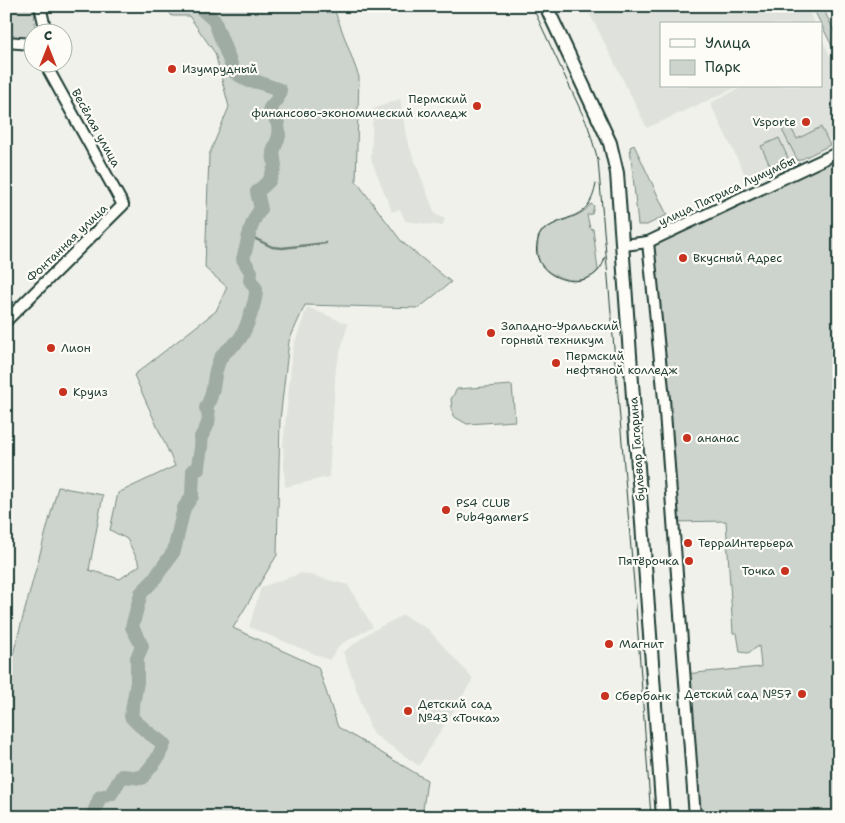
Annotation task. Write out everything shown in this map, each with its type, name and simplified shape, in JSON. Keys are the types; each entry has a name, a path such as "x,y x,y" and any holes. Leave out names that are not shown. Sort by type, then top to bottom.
{"main road":[{"name":"бульвар Гагарина","path":"546,6 610,143 617,173 624,245 663,817"}],"street":[{"path":"40,6 44,22"},
{"path":"6,42 22,43"},
{"name":"Весёлая улица","path":"50,72 67,100 123,205"},
{"name":"улица Патриса Лумумбы","path":"624,245 648,242 839,152"},
{"name":"Фонтанная улица","path":"6,321 123,205"},
{"path":"648,242 664,399 695,817"}],"shaded area":[{"path":"586,6 806,6 814,22 660,22 660,88 736,88 647,128"},
{"path":"822,39 839,74 839,134 748,181 710,103 740,88 822,88"},
{"path":"400,99 407,140 435,214 445,219 442,226 405,221 400,209 392,212 371,159 373,109"},
{"path":"307,307 348,324 336,367 329,477 285,487 283,445 293,348"},
{"path":"302,573 348,585 373,627 341,644 329,660 249,627 261,587"},
{"name":"Детский сад №43 «Точка»","path":"403,615 428,629 473,679 419,766 372,733 343,652 370,632"}],"green space":[{"path":"6,6 34,6 35,22 22,22 22,38 6,37"},
{"path":"164,6 333,6 359,77 356,181 402,242 451,282 419,308 305,305 289,341 280,420 277,555 233,628 318,667 338,727 427,780 422,817 6,817 6,680 58,487 103,495 89,570 120,579 140,565 127,539 110,530 118,493 175,466 134,375 216,311 227,287 205,268 209,155 229,107 215,53 189,16 172,16"},
{"path":"812,6 822,6 839,41 839,60 822,26 822,22 820,22"},
{"path":"790,126 797,139 821,127 830,145 798,161 782,130"},
{"path":"779,138 788,158 770,166 761,146"},
{"path":"634,145 667,215 647,225 638,225 630,147"},
{"path":"839,152 839,817 695,817 684,674 761,667 759,646 748,653 740,652 737,633 733,633 726,521 673,522 648,242"},
{"path":"591,204 594,206 592,214 587,215 590,228 593,229 598,270 593,276 586,279 569,280 546,270 538,258 538,237 550,226 579,214"},
{"path":"512,385 515,421 467,424 453,416 451,399 457,389"}],"waterway":[{"path":"92,817 100,797 111,794 122,776 142,778 157,759 164,744 131,716 137,682 137,658 142,646 132,627 141,593 153,581 174,551 184,508 192,496 193,470 198,469 201,437 209,419 206,408 211,396 219,360 241,337 253,308 256,289 250,280 251,272 243,259 252,226 261,209 257,192 269,181 275,166 273,152 279,136 278,124 270,108 277,100 280,90 258,82 249,81 234,72 214,20 198,6"},
{"path":"250,236 272,247 282,248 326,243"}],"tram line":[{"path":"532,6 588,126 598,160 636,607 651,817"},
{"path":"596,184 588,205 582,211 541,232 536,248 540,262 548,272 561,279 574,281 588,278 599,270 605,257"}],"place":[{"name":"Изумрудный","path":"172,69"},
{"name":"Пермский финансово-экономический колледж","path":"477,106"},
{"name":"Vsporte","path":"806,122"},
{"name":"Вкусный Адрес","path":"683,258"},
{"name":"Западно-Уральский горный техникум","path":"491,333"},
{"name":"Лион","path":"51,348"},
{"name":"Пермский нефтяной колледж","path":"556,363"},
{"name":"Круиз","path":"63,392"},
{"name":"ананас","path":"687,438"},
{"name":"PS4 CLUB Pub4gamerS","path":"446,510"},
{"name":"ТерраИнтерьера","path":"688,543"},
{"name":"Пятёрочка","path":"689,561"},
{"name":"Точка","path":"785,571"},
{"name":"Магнит","path":"609,644"},
{"name":"Детский сад №57","path":"802,694"},
{"name":"Сбербанк","path":"605,696"},
{"name":"Детский сад №43 «Точка»","path":"408,711"}]}
